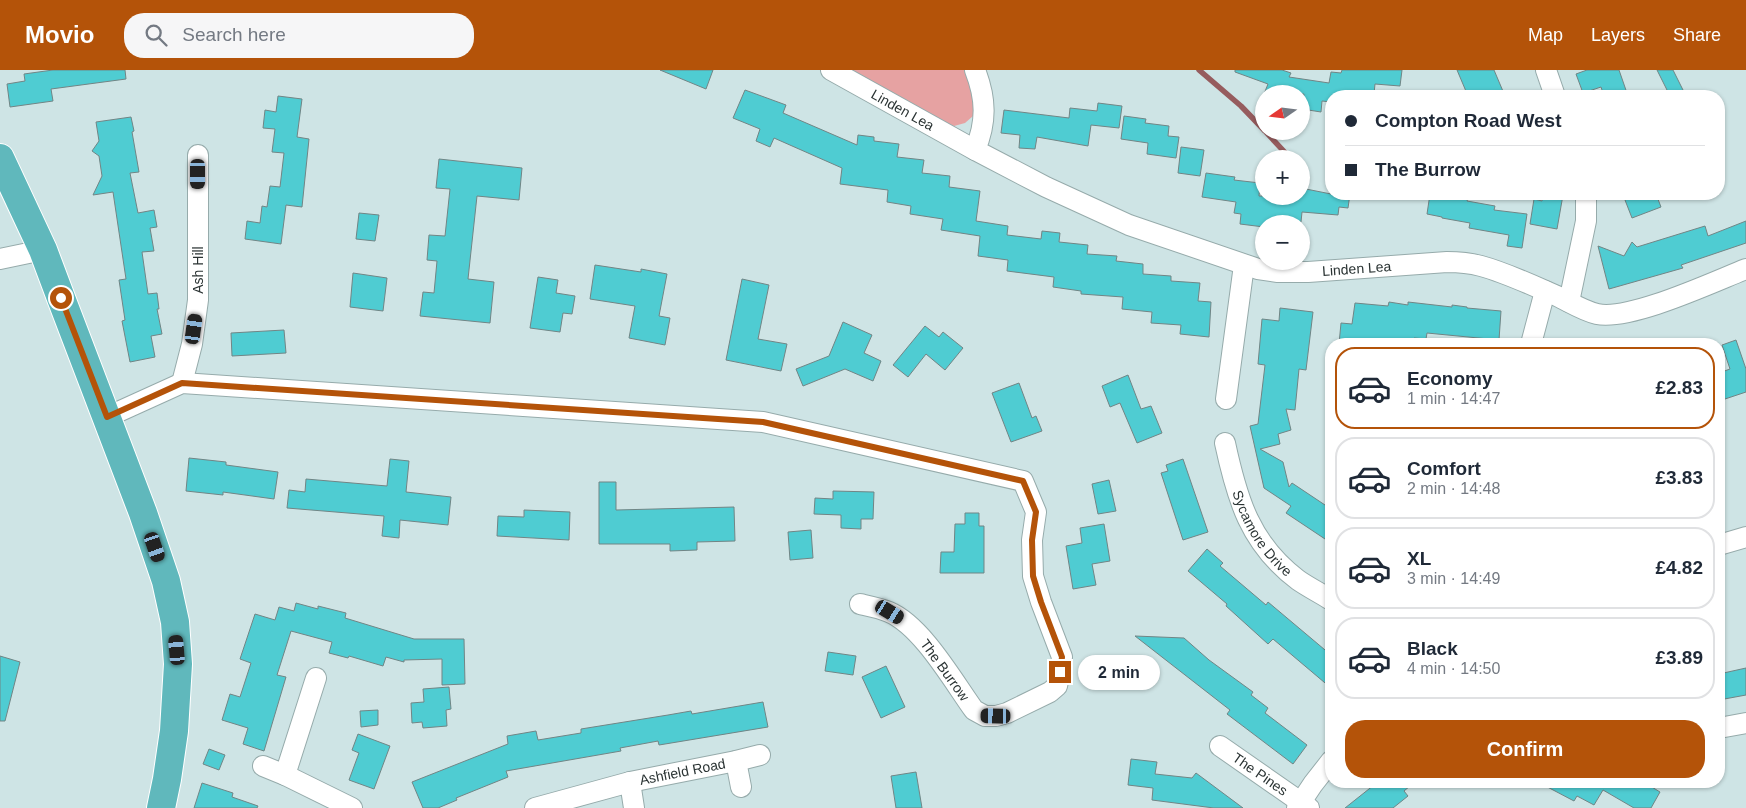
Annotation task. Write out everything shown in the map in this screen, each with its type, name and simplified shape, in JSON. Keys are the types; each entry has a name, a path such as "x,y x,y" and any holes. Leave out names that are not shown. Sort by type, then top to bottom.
{"highway":[{"path":"0,158 43,250 143,513 166,581 175,622 178,664 174,731 161,808"}],"street":[{"name":"Linden Lea","path":"831,70 1046,187 1129,225 1244,265 1278,272 1308,272 1446,262 1480,265 1598,314 1622,313 1641,309 1746,269"},
{"path":"975,70 982,87 985,106 984,124 975,150"},
{"path":"1546,70 1553,90"},
{"name":"Ash Hill","path":"182,383 192,344 198,300 198,155"},
{"path":"1569,302 1586,221 1586,200"},
{"path":"0,259 43,250"},
{"path":"1226,399 1244,265"},
{"path":"1533,338 1545,291"},
{"path":"107,417 182,383"},
{"name":"The Burrow","path":"182,383 763,422 1023,481 1036,512 1032,540 1033,576 1062,657 1057,686 1050,692 1007,713 996,716 979,714 974,710 921,636 906,622 890,612 860,604"},
{"name":"Sycamore Drive","path":"1224,443 1240,502 1249,523 1261,542 1299,580 1325,596"},
{"path":"1725,543 1746,536"},
{"path":"284,775 316,678"},
{"path":"1725,727 1746,723"},
{"name":"The Pines","path":"1220,745 1302,806"},
{"name":"Ashfield Road","path":"535,808 630,782 760,755"},
{"name":"Ashfield Road","path":"736,761 742,787"},
{"path":"262,766 352,808"},
{"path":"1302,806 1325,770"},
{"name":"Ashfield Road","path":"630,782 634,808"}],"shaded area":[{"path":"849,70 964,70 972,92 973,116 965,123 954,126 908,107"}],"building":[{"path":"53,70 125,70 126,79 51,89 53,101 10,107 7,84 25,81 24,74"},
{"path":"660,70 713,70 706,89"},
{"path":"1235,70 1282,70 1291,73 1289,77 1329,83 1331,72 1341,73 1342,70 1402,70 1400,86 1375,84 1374,90 1325,90 1325,101 1322,101 1321,112 1310,110 1310,85 1268,84 1235,72"},
{"path":"1457,70 1494,70 1502,90 1465,90"},
{"path":"1587,70 1619,70 1626,90 1602,90 1601,87 1592,90 1582,90 1576,74"},
{"path":"1657,70 1673,70 1683,90 1667,90"},
{"path":"745,90 786,105 783,113 857,145 858,135 874,137 874,141 899,144 897,157 924,160 922,173 950,176 949,187 980,191 976,221 1008,226 1007,235 1041,239 1042,231 1060,233 1059,242 1088,245 1087,254 1117,256 1116,261 1143,264 1143,274 1171,276 1171,281 1200,283 1198,301 1211,302 1209,337 1180,334 1181,325 1151,323 1152,312 1122,309 1123,297 1081,294 1081,291 1053,287 1054,277 1007,271 1008,260 978,256 980,236 941,230 943,219 910,214 911,206 887,202 888,190 840,184 842,168 774,138 770,147 756,141 760,129 733,118"},
{"path":"278,96 302,99 297,137 309,139 302,207 286,205 281,244 245,239 247,221 260,223 262,206 267,207 270,186 280,187 284,153 272,152 275,129 263,128 265,110 276,112"},
{"path":"1098,103 1122,106 1119,128 1091,125 1088,146 1037,137 1035,149 1019,148 1020,135 1001,133 1004,110 1069,118 1070,108 1097,111"},
{"path":"1124,116 1146,119 1145,123 1169,126 1168,136 1179,137 1176,158 1147,154 1148,143 1121,139"},
{"path":"131,117 139,172 130,173 138,213 154,210 157,227 150,228 154,251 142,252 148,294 157,293 159,309 157,309 162,334 151,336 155,357 130,362 122,321 125,320 119,280 126,279 113,192 93,195 102,176 99,156 92,151 99,141 96,122"},
{"path":"1181,147 1204,150 1200,176 1178,173"},
{"path":"439,159 522,168 519,200 477,196 468,279 494,282 490,323 420,316 423,292 434,293 437,261 427,260 429,235 445,236 450,189 436,188"},
{"path":"1206,173 1235,177 1234,180 1255,182 1255,205 1310,205 1310,190 1325,193 1325,200 1349,200 1348,208 1339,207 1338,215 1302,212 1302,215 1255,215 1255,226 1240,224 1241,214 1234,213 1236,202 1202,197"},
{"path":"1429,200 1467,200 1495,206 1494,210 1527,214 1522,248 1507,246 1509,235 1469,228 1470,223 1427,214"},
{"path":"1534,200 1562,200 1557,229 1530,224"},
{"path":"1625,200 1658,200 1661,207 1632,218"},
{"path":"359,213 379,215 375,241 356,239"},
{"path":"1746,221 1746,243 1681,265 1683,268 1609,289 1598,246 1624,256 1632,242 1637,247 1705,226 1708,236"},
{"path":"595,265 641,272 641,269 667,274 659,316 670,318 665,345 629,338 635,306 590,299"},
{"path":"353,273 387,278 383,311 350,307"},
{"path":"538,277 558,280 556,293 575,296 572,314 563,313 560,332 530,328"},
{"path":"742,279 769,285 758,339 787,344 781,371 726,360"},
{"path":"1389,302 1408,305 1408,302 1501,311 1499,338 1427,333 1426,338 1340,338 1341,323 1352,324 1355,303 1388,306"},
{"path":"1280,308 1313,312 1306,370 1299,369 1295,410 1286,409 1291,430 1278,434 1280,444 1260,449 1283,462 1289,487 1292,483 1325,505 1325,539 1286,513 1291,506 1264,488 1250,426 1258,424 1265,365 1258,364 1262,319 1279,321"},
{"path":"843,322 872,335 864,353 881,361 873,381 845,369 803,386 796,369 829,356"},
{"path":"925,326 939,337 943,332 963,348 945,370 926,354 908,377 893,365"},
{"path":"284,330 286,353 232,356 231,333"},
{"path":"1736,340 1746,369 1746,392 1725,399 1725,371 1730,369 1725,354 1725,344"},
{"path":"1128,375 1141,409 1151,406 1162,433 1137,443 1120,403 1110,407 1102,386"},
{"path":"1019,383 1032,418 1036,416 1042,431 1011,442 992,393"},
{"path":"189,458 226,462 226,465 278,472 274,499 223,492 223,495 186,491"},
{"path":"390,459 409,461 406,492 451,497 448,525 400,520 399,538 382,536 384,516 287,508 289,490 305,492 306,479 387,486"},
{"path":"1183,459 1208,532 1183,540 1161,473 1168,471 1166,465"},
{"path":"1109,480 1116,511 1098,514 1092,484"},
{"path":"599,482 616,482 616,510 734,507 735,541 697,542 697,550 670,551 670,544 599,544"},
{"path":"833,491 874,492 873,519 861,519 861,529 841,528 841,515 814,514 815,498 833,499"},
{"path":"524,510 570,512 569,540 497,536 498,516 524,517"},
{"path":"965,513 979,513 979,526 984,526 984,573 940,573 941,552 954,552 955,524 965,524"},
{"path":"1104,524 1110,561 1092,564 1096,585 1073,589 1066,546 1082,543 1080,528"},
{"path":"811,530 813,558 790,560 788,532"},
{"path":"1207,549 1223,563 1220,566 1266,605 1268,602 1325,650 1325,683 1273,639 1268,644 1226,606 1227,604 1188,571"},
{"path":"296,603 318,609 318,606 346,613 345,618 414,639 464,639 465,684 442,685 442,659 404,660 404,662 386,657 383,666 349,656 348,658 329,653 332,642 291,631 277,675 286,677 264,751 243,744 248,728 222,720 230,694 240,697 251,663 240,659 255,614 275,620 279,607 294,611"},
{"path":"1135,636 1184,638 1209,660 1253,692 1251,695 1268,708 1265,713 1307,745 1293,764 1227,714 1230,710"},
{"path":"828,652 856,656 853,675 825,671"},
{"path":"0,656 20,662 5,721 0,721"},
{"path":"886,666 905,707 881,718 862,677"},
{"path":"1746,668 1746,695 1725,699 1725,673"},
{"path":"449,687 451,709 446,710 447,726 423,728 422,722 412,723 411,703 424,702 423,689"},
{"path":"763,702 768,727 659,745 658,741 620,748 621,751 506,771 508,777 456,798 457,800 438,808 423,808 412,782 508,744 507,736 536,731 538,740 581,733 581,729 691,711 692,714"},
{"path":"378,710 378,725 361,727 360,711"},
{"path":"358,734 390,746 374,789 349,780 359,753 352,750"},
{"path":"209,749 225,755 219,770 203,764"},
{"path":"1131,759 1157,762 1155,774 1192,778 1196,773 1243,808 1214,808 1152,800 1153,788 1128,785"},
{"path":"916,772 922,808 896,808 891,776"},
{"path":"202,783 233,793 232,797 258,806 257,808 194,808"},
{"path":"1370,788 1408,788 1404,791 1408,796 1393,808 1345,808"},
{"path":"1549,788 1653,788 1660,792 1651,808 1634,808 1603,790 1594,805 1577,796 1574,801"}],"waterway":[{"path":"1199,70 1255,121"},
{"path":"1273,140 1283,150"}],"route":[{"path":"61,298 107,417 182,383 763,422 1023,481 1036,512 1032,540 1033,576 1062,657 1060,672"}]}
